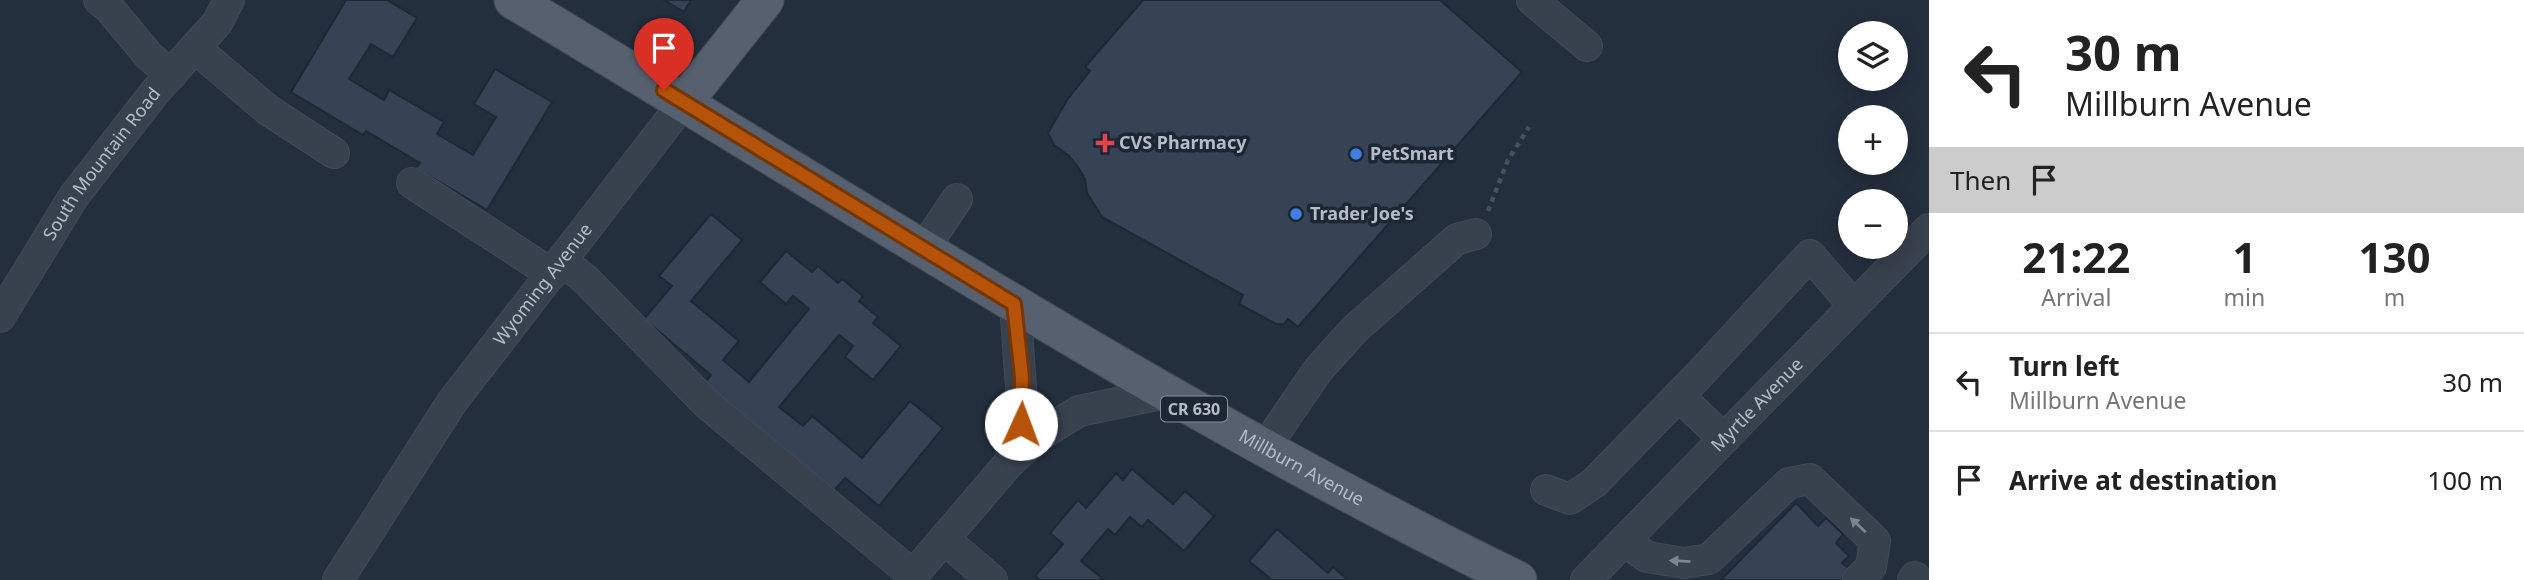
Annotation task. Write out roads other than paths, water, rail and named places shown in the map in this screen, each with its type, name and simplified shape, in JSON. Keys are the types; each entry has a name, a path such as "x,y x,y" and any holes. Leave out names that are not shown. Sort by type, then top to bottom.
{"main road":[{"name":"Millburn Avenue","path":"513,0 923,250 1166,393 1471,568 1518,580"},
{"name":"Wyoming Avenue","path":"684,102 765,0"}],"street":[{"path":"99,0 110,8 149,56 171,75"},
{"name":"South Mountain Road","path":"0,317 74,196 223,12 239,0"},
{"path":"1532,0 1587,46"},
{"path":"195,48 268,110 334,153"},
{"name":"Wyoming Avenue","path":"338,580 452,402 684,102"},
{"path":"412,183 557,267 585,279 708,405 911,578 1009,463 1040,435 1079,411 1166,393"},
{"path":"923,250 957,199"},
{"name":"Myrtle Avenue","path":"1586,580 1929,229"},
{"path":"1264,449 1318,370 1354,329 1457,239 1476,234"},
{"path":"1546,490 1570,499 1594,483 1810,255 1854,306"},
{"path":"1009,463 1021,424 1022,402 1014,304"},
{"path":"1679,396 1724,439"},
{"path":"1624,541 1647,557 1684,563 1709,559 1789,483 1810,479 1875,541 1871,568 1858,580"},
{"path":"944,539 992,580"}],"place":[{"name":"CVS Pharmacy","path":"1105,143"},
{"name":"PetSmart","path":"1356,154"},
{"name":"Trader Joe's","path":"1296,214"}]}
